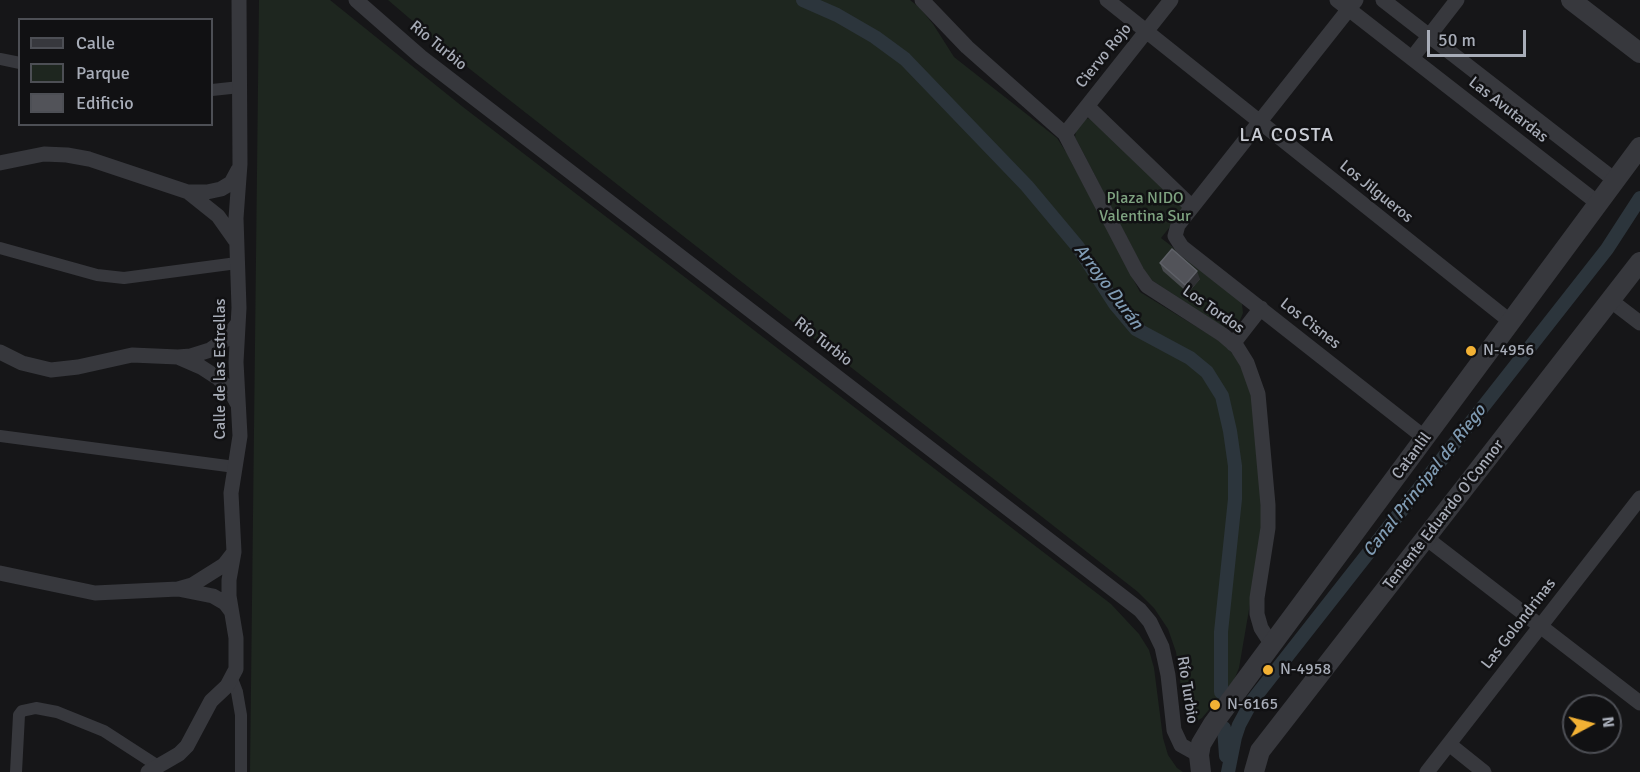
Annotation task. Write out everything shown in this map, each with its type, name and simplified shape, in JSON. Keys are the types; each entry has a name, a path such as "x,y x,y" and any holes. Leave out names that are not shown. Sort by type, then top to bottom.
{"street":[{"name":"Río Turbio","path":"356,0 422,57 1140,610 1150,622 1162,647 1168,675 1174,730 1182,745 1200,764"},
{"path":"922,0 967,47 1065,134"},
{"name":"Los Jilgueros","path":"1107,0 1510,322"},
{"name":"Ciervo Rojo","path":"1065,134 1171,0"},
{"name":"Las Avutardas","path":"1383,0 1616,182"},
{"path":"1412,58 1457,0"},
{"name":"Calle de las Estrellas","path":"232,679 236,669 237,654 229,580 234,552 231,506 240,436 236,362 238,323 236,211 240,164 238,1"},
{"path":"1087,106 1192,207 1259,122 1347,3"},
{"name":"Las Avutardas","path":"1347,3 1412,58 1599,204"},
{"path":"1583,4 1640,53"},
{"path":"0,59 18,63"},
{"path":"213,90 240,87"},
{"name":"Los Tordos","path":"1065,134 1142,280 1154,291 1223,335 1247,363 1258,394 1269,516 1257,598 1257,614 1261,628 1272,645"},
{"name":"Catanlil","path":"1200,764 1201,744 1213,724 1640,147"},
{"path":"0,163 44,154 67,155 89,159 188,192 207,192 226,186 235,179 240,164"},
{"path":"188,192 218,216 236,242"},
{"name":"Los Cisnes","path":"1192,207 1178,225 1175,236 1182,246 1425,438"},
{"path":"0,248 97,275 124,278 237,264"},
{"name":"Teniente Eduardo O'Connor","path":"1254,772 1260,751 1640,262"},
{"path":"1610,300 1640,323"},
{"path":"1233,344 1260,308"},
{"path":"0,352 22,363 51,370 78,367 132,355 191,356 210,350 226,339 238,323"},
{"path":"178,357 201,367 218,378 231,392 239,410"},
{"path":"0,436 236,467"},
{"name":"Las Golondrinas","path":"1427,772 1540,626 1638,505"},
{"path":"1426,538 1640,702"},
{"path":"0,573 95,593 178,589 192,585 219,568 234,552"},
{"path":"178,589 213,596 225,603 231,612"},
{"path":"16,772 17,721 19,715 28,709 36,708 57,712 104,731 153,769 179,754 187,746 211,701 232,679 241,715 241,772"},
{"path":"1449,744 1484,772"}],"green space":[{"path":"259,0 330,0 463,107 1111,604 1139,634 1149,650 1154,668 1163,738 1168,755 1177,768 1183,772 250,772"},
{"path":"388,0 910,0 920,8 954,57 1057,138 1140,292 1223,343 1235,356 1245,374 1251,391 1262,497 1262,534 1239,668 1234,680 1202,718 1195,722 1185,715 1176,652 1168,629 1154,608 1138,592 457,59"},
{"name":"Plaza NIDO Valentina Sur","path":"1090,118 1183,206 1181,213 1161,238 1239,298 1243,313 1234,325 1223,327 1150,279 1146,274 1075,137 1076,130 1085,119"}],"building":[{"path":"1172,249 1197,271 1185,285 1160,263"}],"waterway":[{"name":"Arroyo Durán","path":"803,0 837,15 875,37 905,59 1027,186 1078,247 1115,304 1136,329 1190,358 1207,372 1222,396 1235,466 1235,499 1221,632 1221,692"},
{"name":"Canal Principal de Riego","path":"1228,772 1239,725 1252,701 1607,249 1640,198"},
{"name":"Arroyo Durán","path":"1224,728 1226,756"}],"place":[{"name":"N-4956","path":"1471,351"},
{"name":"N-4958","path":"1268,670"},
{"name":"N-6165","path":"1215,705"}],"district":[{"name":"LA COSTA","path":"1287,136"}]}
